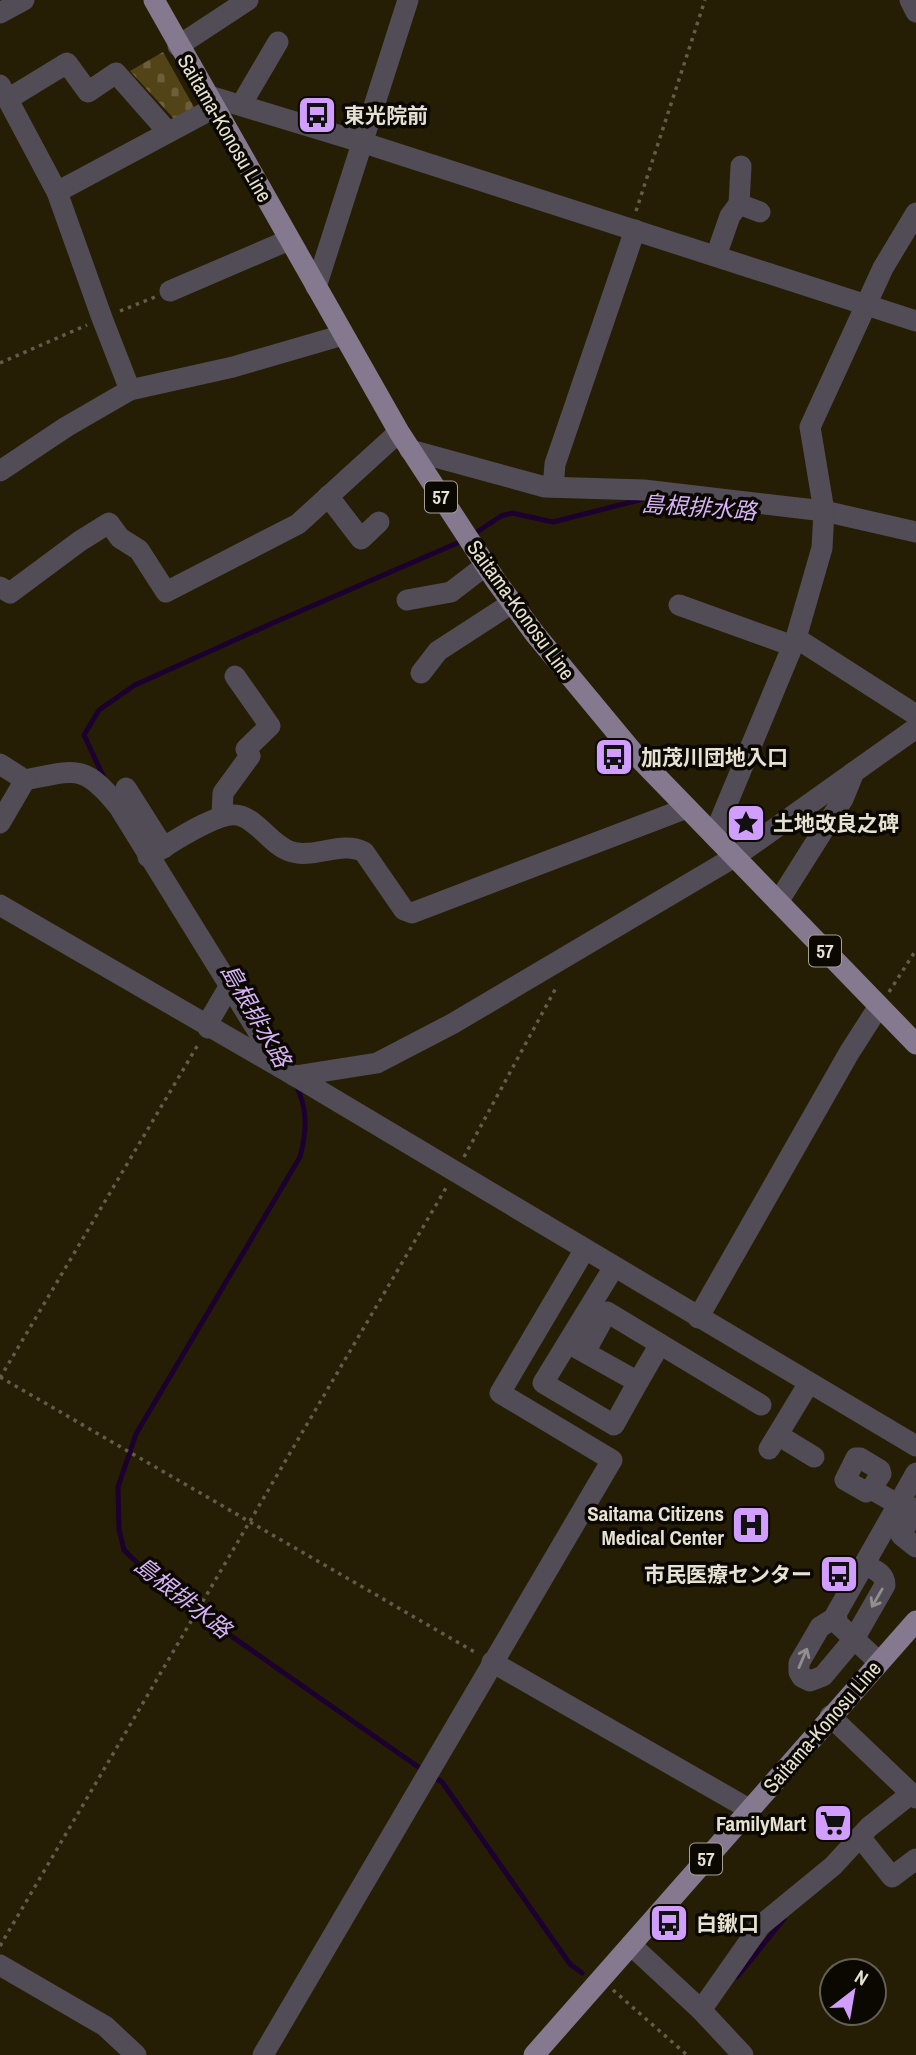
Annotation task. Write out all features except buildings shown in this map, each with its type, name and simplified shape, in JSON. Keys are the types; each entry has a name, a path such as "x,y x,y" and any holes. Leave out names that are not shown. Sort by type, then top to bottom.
{"main road":[{"name":"Saitama-Konosu Line","path":"154,0 399,432 512,603 586,697 687,808 916,1044"},
{"name":"Saitama-Konosu Line","path":"534,2055 916,1621"}],"street":[{"path":"0,13 24,0"},
{"path":"178,46 248,0"},
{"path":"316,287 408,0"},
{"path":"910,0 916,12"},
{"path":"241,105 278,42"},
{"path":"130,390 57,192 3,91 67,63 88,92 116,73 168,132"},
{"path":"57,192 168,132 210,101 241,105 916,321"},
{"path":"716,256 730,216 739,204 741,166"},
{"path":"739,204 760,212"},
{"path":"714,835 795,642 822,548 824,518 810,427 892,250 916,213"},
{"path":"553,487 555,464 635,230"},
{"path":"170,291 289,240"},
{"path":"0,471 66,427 130,390 233,366 343,335"},
{"path":"0,587 10,593 109,523 120,538 139,550 166,593 298,524 399,432"},
{"path":"410,450 553,487 644,490 916,532"},
{"path":"328,496 360,539 379,522"},
{"path":"407,600 451,592 486,565"},
{"path":"421,673 438,651 512,603"},
{"path":"679,605 795,642 916,715"},
{"path":"222,815 223,793 250,756 246,749 270,726 234,676"},
{"path":"288,1072 377,1063 452,1024 736,856 916,728"},
{"path":"0,764 25,780 72,771 97,781 156,852"},
{"path":"778,902 843,799 854,772"},
{"path":"0,823 25,780"},
{"path":"126,788 156,852 229,987 288,1072"},
{"path":"156,852 222,815 240,815 289,851 354,847 363,852 404,910 412,914 687,808"},
{"path":"0,905 288,1072 916,1446"},
{"path":"208,1028 209,1020 229,987"},
{"path":"698,1318 849,1053 879,1006"},
{"path":"263,2055 612,1460 500,1393 585,1249"},
{"path":"577,1347 614,1267"},
{"path":"660,1344 614,1425 544,1383 607,1312 660,1344 761,1405"},
{"path":"577,1347 638,1382"},
{"path":"809,1383 773,1442 814,1457"},
{"path":"916,1473 901,1535 916,1547"},
{"path":"872,1489 909,1508"},
{"path":"879,1662 838,1624 837,1611 864,1564 909,1508"},
{"path":"836,1617 820,1627 800,1660 798,1669 802,1677 813,1681 821,1678 854,1639 885,1585 885,1579 880,1573 864,1564"},
{"path":"492,1662 749,1809"},
{"path":"701,2010 760,1926 833,1866 860,1838 914,1795 830,1716"},
{"path":"860,1838 892,1877 916,1859"},
{"path":"631,1945 701,2010 743,2055"},
{"path":"0,1965 105,2026 136,2055"}],"path":[{"path":"635,230 632,223 705,0"},
{"path":"879,1006 916,950"},
{"path":"0,1946 456,1172 557,985"},
{"path":"208,1028 0,1377 492,1662"},
{"path":"609,1987 687,2055"}],"green space":[{"path":"163,52 195,109 176,121 130,71"}],"waterway":[{"name":"島根排水路","path":"471,536 501,516 512,513 553,522 643,499"},
{"name":"島根排水路","path":"105,780 84,735 99,710 135,685 462,541"},
{"name":"島根排水路","path":"296,1085 303,1103 305,1120 300,1157 136,1434 118,1487 119,1529 124,1550 164,1589 424,1771"},
{"name":"島根排水路","path":"432,1776 442,1782 570,1964 582,1973"},
{"path":"737,1977 784,1919"}],"place":[{"name":"東光院前","path":"317,115"},
{"name":"加茂川団地入口","path":"614,757"},
{"name":"土地改良之碑","path":"746,823"},
{"name":"Saitama Citizens Medical Center","path":"751,1525"},
{"name":"市民医療センター","path":"839,1574"},
{"name":"FamilyMart","path":"833,1823"},
{"name":"白鍬口","path":"669,1923"}]}
